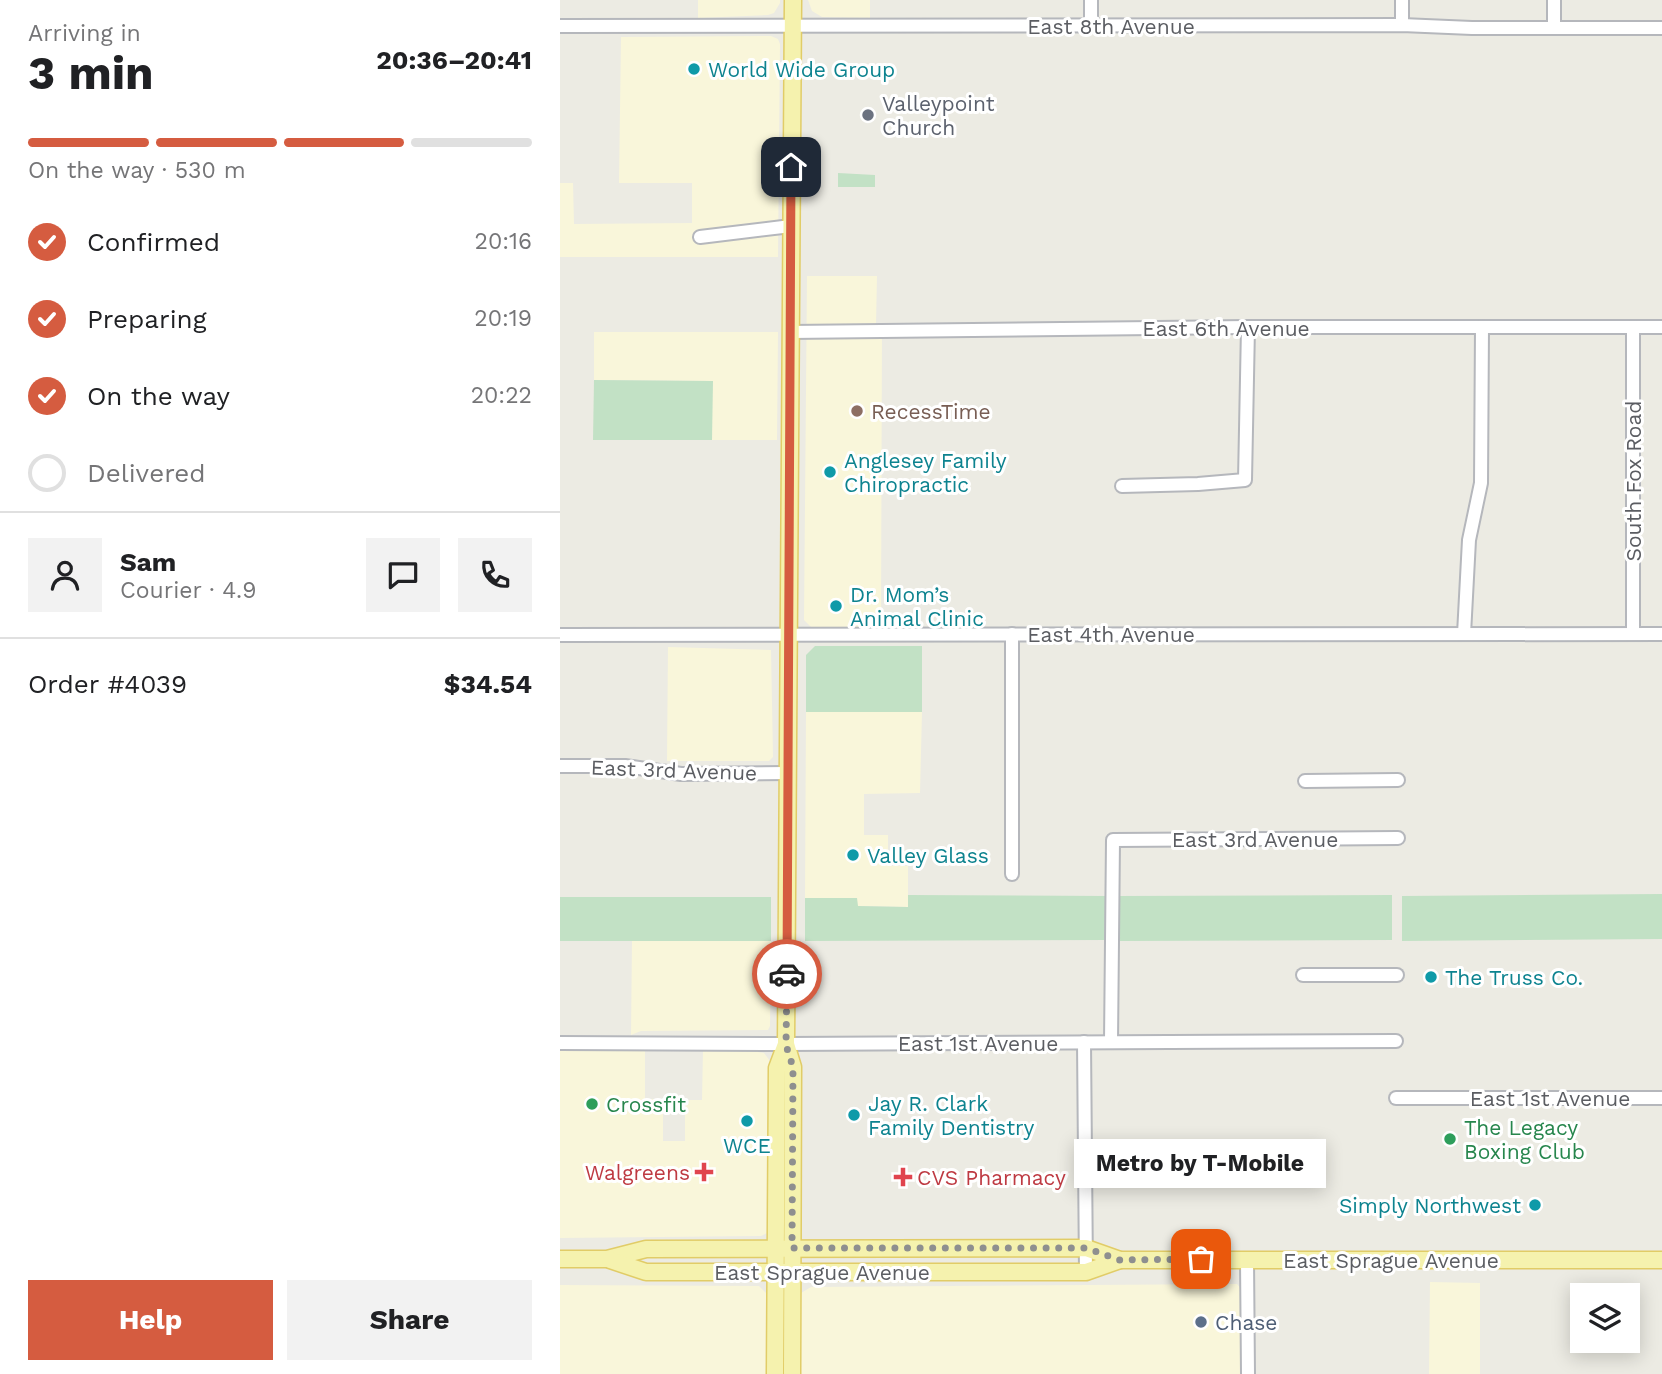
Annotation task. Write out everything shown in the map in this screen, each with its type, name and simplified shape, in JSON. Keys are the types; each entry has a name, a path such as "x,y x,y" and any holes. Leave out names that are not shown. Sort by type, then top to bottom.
{"main road":[{"path":"775,1374 775,1273 784,1248 793,1067 786,1045 793,0"},
{"path":"784,1248 792,1273 792,1374"},
{"name":"East Sprague Avenue","path":"560,1259 607,1259 646,1249 784,1248 1086,1248 1120,1260 1662,1259"},
{"name":"East Sprague Avenue","path":"607,1259 646,1272 775,1273 1086,1272 1120,1260"}],"street":[{"path":"1091,0 1091,26"},
{"path":"1402,0 1402,25"},
{"path":"1553,0 1554,28"},
{"name":"East 8th Avenue","path":"560,26 1402,25 1662,28"},
{"path":"700,237 791,226"},
{"path":"1122,486 1245,480 1248,327"},
{"path":"1464,634 1469,540 1481,483 1482,327"},
{"name":"East 6th Avenue","path":"790,331 1662,327"},
{"name":"South Fox Road","path":"1633,328 1633,634"},
{"path":"1012,634 1012,874"},
{"name":"East 4th Avenue","path":"560,635 1662,634"},
{"name":"East 3rd Avenue","path":"560,766 625,766 681,774 787,774"},
{"path":"1305,781 1398,780"},
{"name":"East 3rd Avenue","path":"1111,1042 1113,840 1398,838"},
{"path":"1303,975 1397,975"},
{"name":"East 1st Avenue","path":"560,1043 786,1045 1396,1041"},
{"path":"1084,1042 1086,1272"},
{"name":"East 1st Avenue","path":"1396,1098 1662,1098"},
{"path":"1247,1260 1248,1374"}],"shaded area":[{"path":"698,0 780,0 780,3 774,13 768,15 698,18"},
{"path":"808,0 870,0 870,18 822,17 812,11"},
{"path":"771,36 778,39 780,44 778,257 560,257 560,183 573,183 574,224 692,223 692,183 619,183 621,37"},
{"path":"807,276 877,276 876,324 882,324 879,627 812,628 804,620"},
{"path":"594,332 778,332 777,440 712,440 712,381 594,380"},
{"path":"668,647 771,650 773,757 769,761 667,761"},
{"path":"806,712 922,712 920,793 864,794 864,835 888,835 888,866 908,866 908,907 857,906 857,898 805,898"},
{"path":"632,941 771,941 768,1030 641,1031 631,1035"},
{"path":"560,1048 645,1048 645,1099 663,1099 663,1141 685,1141 685,1100 702,1100 703,1049 740,1049 764,1053 770,1061 767,1233 761,1236 560,1238"},
{"path":"1430,1282 1480,1283 1480,1374 1429,1374"},
{"path":"1237,1284 1244,1292 1242,1374 801,1374 801,1293 811,1287"},
{"path":"560,1285 759,1286 768,1295 768,1374 560,1374"}],"green space":[{"path":"838,173 875,175 875,187 838,187"},
{"path":"594,380 713,381 712,440 593,440"},
{"path":"815,646 922,646 922,712 806,712 806,655"},
{"path":"1662,894 1662,939 1402,941 1402,896"},
{"path":"908,895 1108,896 1108,940 805,941 805,898 857,898 858,906 908,907"},
{"path":"1392,895 1392,940 1118,941 1118,896"},
{"path":"560,897 771,897 771,941 560,941"}],"way so far":[{"path":"787,974 786,1045 793,1067 792,1248 1086,1248 1120,1260 1201,1259"}],"place":[{"name":"World Wide Group","path":"694,69"},
{"name":"Valleypoint Church","path":"868,115"},
{"name":"RecessTime","path":"857,411"},
{"name":"Anglesey Family Chiropractic","path":"830,472"},
{"name":"Dr. Mom’s Animal Clinic","path":"836,606"},
{"name":"Valley Glass","path":"853,855"},
{"name":"The Truss Co.","path":"1431,977"},
{"name":"Crossfit","path":"592,1104"},
{"name":"Jay R. Clark Family Dentistry","path":"854,1115"},
{"name":"WCE","path":"747,1121"},
{"name":"The Legacy Boxing Club","path":"1450,1139"},
{"name":"Walgreens","path":"704,1172"},
{"name":"CVS Pharmacy","path":"903,1177"},
{"name":"Simply Northwest","path":"1535,1205"},
{"name":"Metro by T-Mobile","path":"1201,1259"},
{"name":"Chase","path":"1201,1322"}],"route":[{"path":"787,974 791,167"}]}
